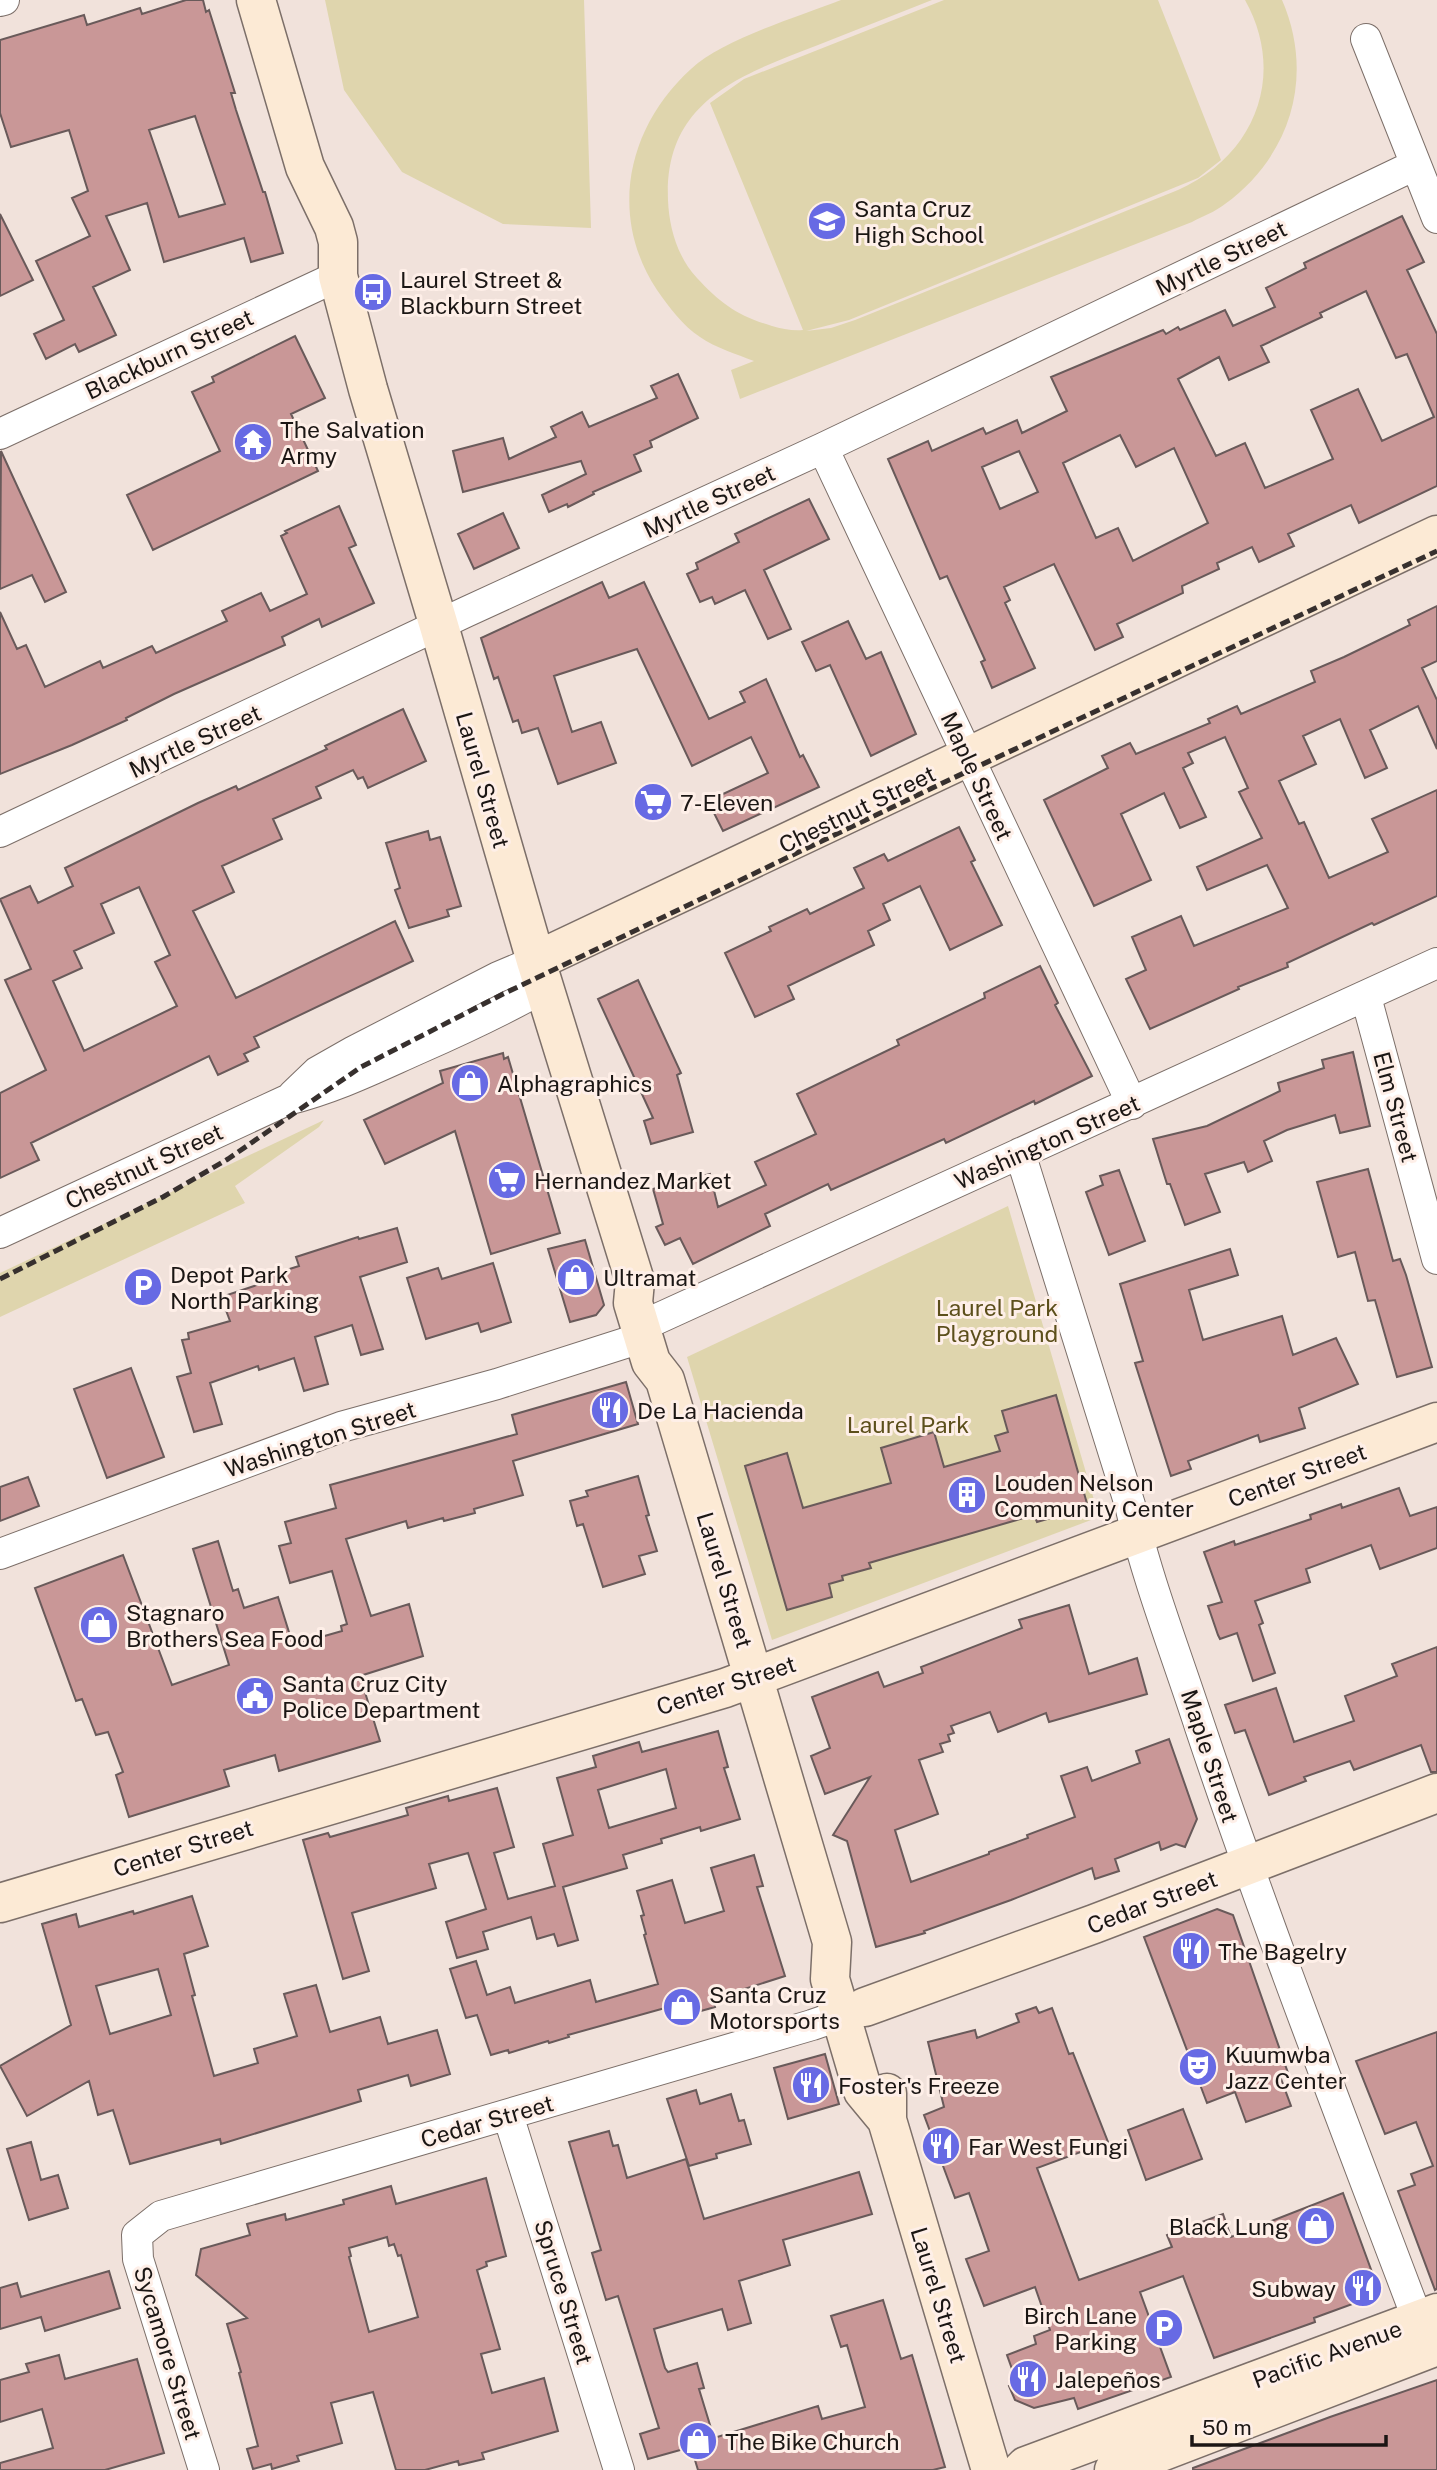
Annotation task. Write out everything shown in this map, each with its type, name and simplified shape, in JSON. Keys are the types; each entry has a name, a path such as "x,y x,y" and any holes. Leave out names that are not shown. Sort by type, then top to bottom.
{"main road":[{"name":"Laurel Street","path":"256,0 305,167 334,227 338,242 338,276 368,389 540,974 635,1281 650,1295 651,1362 665,1380 832,1942 855,1971 853,2011 887,2084 887,2120 991,2470"},
{"name":"Chestnut Street","path":"540,974 972,767 1437,536"},
{"name":"Chestnut Street","path":"972,767 1437,561"},
{"name":"Center Street","path":"0,1903 754,1678 1437,1422"},
{"name":"Cedar Street","path":"853,2011 1437,1793"},
{"name":"Pacific Avenue","path":"1022,2470 1026,2466 1430,2332"},
{"name":"Pacific Avenue","path":"1114,2470 1430,2332"}],"street":[{"path":"1366,39 1437,218"},
{"name":"Myrtle Street","path":"0,832 823,448 1415,165"},
{"name":"Blackburn Street","path":"0,434 338,276"},
{"name":"Maple Street","path":"823,448 1132,1104"},
{"name":"Washington Street","path":"0,1554 341,1427 497,1384 650,1328 1020,1153 1437,963"},
{"name":"Chestnut Street","path":"0,1233 287,1100 326,1090 507,1009 540,974"},
{"name":"Elm Street","path":"1366,997 1437,1259"},
{"name":"Maple Street","path":"1020,1153 1137,1534 1247,1866 1344,2130 1430,2332"},
{"name":"Cedar Street","path":"137,2235 161,2216 853,2011"},
{"name":"Spruce Street","path":"508,2115 619,2470"},
{"name":"Sycamore Street","path":"137,2235 138,2259 204,2470"}],"green space":[{"path":"325,0 584,0 591,228 503,224 402,172 344,90"},
{"path":"841,0 932,0 789,56 736,81 713,96 693,115 679,138 670,166 670,221 676,242 690,270 722,302 749,318 776,327 803,330 710,103 744,79 944,0 1158,0 1221,160 1198,178 849,320 806,331 831,328 855,320 1178,190 1205,175 1227,157 1244,135 1256,110 1263,84 1263,57 1257,28 1245,0 1282,0 1292,29 1296,57 1296,85 1291,113 1281,138 1266,163 1248,185 1213,212 740,399 731,370 754,361 719,348 694,333 657,290 642,262 633,232 629,203 639,145 669,92 705,58 741,38"},
{"path":"324,1120 319,1127 235,1186 245,1203 0,1317 0,1273"},
{"name":"Laurel Park","path":"1008,1206 1099,1517 772,1640 687,1357"}],"building":[{"path":"186,0 203,0 206,12 209,10 235,93 231,93 236,110 283,253 251,262 244,238 164,262 147,203 106,216 130,270 93,287 116,335 79,352 75,344 46,359 34,334 64,320 36,261 90,236 72,198 88,191 69,130 11,147 0,113 0,40 84,15 87,25 140,8 142,14","holes":["195,116 225,204 179,217 149,130"]},
{"path":"0,214 33,280 0,296"},
{"path":"1402,216 1424,262 1407,270 1437,334 1437,486 1359,523 1351,505 1288,534 1294,546 1259,562 1252,547 1217,563 1219,569 1182,586 1183,593 1117,624 1123,637 1095,650 1054,564 1004,587 1010,600 1005,603 1035,668 992,688 981,662 985,660 947,576 940,579 888,459 928,441 932,451 983,428 986,434 1017,420 1022,433 1067,411 1051,377 1163,330 1166,334 1178,327 1180,330 1225,310 1233,326 1275,307 1266,288 1306,268 1304,263","holes":["1366,291 1396,358 1407,354 1434,417 1382,441 1358,389 1311,410 1333,459 1265,488 1245,443 1216,456 1178,379 1219,357 1229,380 1269,362 1261,346 1322,317 1320,313","1120,435 1136,467 1174,448 1208,523 1133,561 1118,528 1096,538 1063,463","1019,451 1038,492 1000,509 982,467"]},
{"path":"295,336 325,398 291,414 318,471 153,550 127,495 220,451 192,392 214,382 212,377"},
{"path":"678,374 698,418 650,441 652,447 634,455 641,471 593,492 594,494 568,507 567,504 549,512 542,495 586,474 581,461 463,492 453,451 503,438 509,459 556,437 551,427 582,412 589,427 657,398 651,386"},
{"path":"1,451 66,592 45,602 32,575 0,589"},
{"path":"809,499 829,539 764,570 791,629 768,639 745,590 715,604 712,597 700,602 687,574 698,569 696,563 739,542 735,534"},
{"path":"339,506 356,545 349,548 374,603 322,627 319,619 282,637 285,645 174,694 126,718 127,720 72,745 0,774 0,612 17,649 26,645 45,687 100,661 103,668 152,646 156,653 227,621 222,611 261,593 270,611 307,594 281,536 287,533 285,531"},
{"path":"503,513 519,548 474,569 458,534"},
{"path":"602,582 609,598 644,582 709,719 745,702 740,692 766,679 800,757 803,755 819,787 723,831 708,801 768,773 751,737 692,766 637,649 554,676 572,732 601,722 616,763 558,784 538,728 522,733 518,720 513,722 498,677 494,679 481,638"},
{"path":"1437,606 1437,661 1422,668 1437,700 1437,749 1418,706 1370,730 1387,768 1365,778 1340,719 1303,736 1316,764 1279,781 1299,824 1304,822 1329,878 1388,852 1372,819 1437,790 1437,896 1374,925 1372,923 1287,963 1288,967 1238,987 1239,989 1150,1029 1126,979 1146,970 1132,937 1181,916 1194,946 1288,908 1267,865 1207,890 1197,867 1262,838 1239,792 1248,788 1225,737 1188,753 1193,763 1183,768 1206,817 1180,828 1164,793 1121,814 1151,880 1094,906 1044,800 1108,768 1102,756 1130,743 1136,754 1210,723 1208,719 1237,706 1241,714 1315,682 1311,671 1410,625 1408,620"},
{"path":"848,621 866,659 881,652 916,734 871,756 830,665 816,671 802,642"},
{"path":"403,709 426,761 368,788 363,777 358,779 353,770 316,787 321,798 273,819 282,839 222,866 234,892 193,911 236,998 395,921 413,961 254,1037 259,1047 244,1054 248,1061 218,1075 209,1056 31,1143 39,1160 0,1178 0,1093 46,1070 5,980 31,969 0,899 30,886 38,903 73,886 65,868 198,803 236,786 238,790 327,749 325,746","holes":["139,887 170,955 155,962 177,1006 84,1051 53,981 82,968 74,951 114,933 101,904"]},
{"path":"959,827 975,860 971,862 1002,925 950,950 920,886 883,904 890,920 868,931 874,945 788,986 794,999 755,1017 725,953 771,931 769,927 807,909 810,914 864,888 854,868 884,854 888,861"},
{"path":"428,831 430,840 440,837 461,906 447,910 449,916 409,928 395,890 400,888 386,843"},
{"path":"1040,966 1058,1003 1055,1005 1092,1076 946,1143 944,1139 831,1190 828,1184 765,1214 770,1226 693,1264 680,1238 665,1245 656,1227 663,1224 653,1189 710,1174 718,1207 766,1185 755,1162 816,1134 797,1094 899,1045 897,1040 985,998 984,993"},
{"path":"638,980 681,1073 677,1075 693,1132 651,1144 644,1121 653,1118 598,999"},
{"path":"1353,1052 1370,1126 1340,1133 1335,1115 1287,1130 1264,1141 1272,1161 1248,1172 1244,1162 1205,1174 1220,1212 1185,1225 1170,1184 1167,1184 1153,1139 1207,1126 1280,1091 1278,1083 1324,1068 1322,1060"},
{"path":"503,1053 504,1059 508,1057 560,1233 491,1254 455,1131 385,1164 364,1120 443,1083 440,1071"},
{"path":"1368,1169 1393,1261 1400,1259 1406,1275 1432,1367 1397,1377 1375,1300 1368,1301 1355,1252 1338,1257 1317,1182"},
{"path":"1119,1170 1145,1241 1109,1255 1086,1192 1103,1185 1100,1176"},
{"path":"397,1228 407,1262 360,1277 383,1349 361,1355 352,1325 315,1337 328,1384 304,1391 294,1358 259,1370 258,1366 210,1383 222,1424 194,1432 177,1377 191,1373 182,1340 189,1339 188,1333 230,1321 221,1297 266,1282 264,1277 299,1266 296,1257 358,1237 359,1239"},
{"name":"Ultramat","path":"585,1240 604,1305 596,1315 570,1322 548,1249"},
{"path":"1230,1249 1238,1275 1189,1290 1203,1340 1282,1316 1293,1355 1336,1338 1358,1384 1299,1408 1305,1428 1260,1442 1258,1435 1188,1461 1191,1469 1171,1476 1135,1363 1143,1361 1120,1284"},
{"path":"493,1263 511,1322 481,1332 478,1323 426,1339 407,1278 438,1268 442,1279"},
{"path":"131,1368 164,1457 107,1478 74,1389"},
{"path":"626,1382 638,1424 513,1461 523,1495 444,1521 443,1518 408,1528 406,1521 346,1539 371,1616 409,1604 423,1656 360,1676 380,1741 279,1771 275,1755 224,1770 229,1786 129,1817 116,1775 123,1772 108,1732 96,1735 82,1699 76,1701 35,1588 123,1555 172,1685 229,1665 193,1549 218,1541 233,1591 238,1589 244,1608 278,1597 293,1645 342,1631 341,1626 347,1624 332,1571 290,1583 279,1546 291,1543 285,1522 336,1508 330,1485 517,1434 512,1415"},
{"name":"Louden Nelson Community Center","path":"1056,1395 1088,1507 1037,1522 1034,1515 869,1563 871,1568 842,1576 843,1580 829,1584 832,1597 787,1610 745,1466 787,1453 803,1508 891,1483 881,1448 934,1432 944,1467 1000,1451 995,1436 1008,1432 1002,1411"},
{"path":"638,1476 657,1551 639,1556 645,1574 603,1587 583,1524 577,1526 570,1501 588,1496 586,1491"},
{"path":"28,1477 39,1506 0,1521 0,1487"},
{"path":"1399,1488 1410,1516 1437,1507 1437,1548 1380,1569 1371,1545 1306,1569 1310,1582 1255,1601 1263,1623 1259,1625 1275,1673 1253,1681 1237,1633 1220,1639 1218,1635 1208,1606 1222,1602 1204,1552 1234,1541 1235,1545 1311,1519 1310,1515 1341,1504 1342,1508"},
{"path":"1069,1605 1089,1674 1137,1658 1147,1694 1049,1722 1046,1713 998,1732 990,1712 951,1726 954,1733 948,1735 950,1741 940,1744 943,1752 919,1760 938,1814 895,1830 911,1882 989,1854 1028,1838 1027,1835 1075,1817 1061,1776 1087,1767 1092,1781 1140,1763 1136,1751 1169,1739 1197,1819 1185,1847 1176,1844 1161,1850 1159,1842 1115,1859 1119,1871 1095,1879 1092,1868 924,1931 925,1933 876,1947 847,1841 833,1835 870,1777 825,1794 811,1756 830,1748 812,1697 878,1672 884,1687 923,1673 921,1667 1022,1628 1019,1620"},
{"path":"1437,1647 1437,1772 1431,1772 1421,1745 1354,1770 1350,1761 1304,1777 1306,1781 1269,1795 1245,1730 1235,1733 1225,1705 1276,1688 1294,1742 1354,1721 1345,1696 1397,1676 1392,1664"},
{"path":"718,1731 728,1767 724,1768 740,1819 661,1839 662,1843 623,1855 627,1868 563,1887 578,1940 558,1946 554,1934 537,1939 531,1917 483,1932 488,1949 457,1958 446,1922 486,1909 468,1853 429,1864 436,1888 352,1913 369,1971 343,1979 303,1840 328,1833 330,1837 408,1815 406,1808 448,1796 449,1801 497,1788 514,1847 494,1853 508,1899 555,1886 543,1844 573,1835 557,1778 596,1767 593,1756 639,1742 642,1752","holes":["666,1769 676,1808 609,1828 598,1790"]},
{"path":"754,1855 763,1886 757,1887 785,1976 713,1999 715,2007 669,2020 665,2008 509,2053 508,2050 491,2055 477,2015 466,2018 450,1969 476,1961 487,1995 510,1987 515,2003 590,1980 596,2002 658,1984 644,1935 646,1934 641,1916 644,1915 637,1891 672,1880 685,1923 724,1911 711,1868"},
{"path":"192,1896 208,1946 184,1954 195,1995 192,1996 214,2076 258,2063 254,2049 297,2036 284,1994 316,1985 330,2032 380,2017 388,2044 437,2030 450,2074 411,2086 408,2075 358,2090 361,2101 221,2144 220,2139 130,2164 113,2110 98,2115 89,2081 27,2116 0,2066 71,2025 42,1924 76,1914 79,1927 133,1911 134,1914","holes":["158,1969 171,2015 110,2034 96,1986"]},
{"path":"1217,1909 1233,1915 1288,2073 1280,2076 1291,2106 1246,2122 1235,2092 1207,2103 1144,1937"},
{"path":"1036,2007 1039,2013 1052,2008 1108,2142 1037,2168 1079,2280 1172,2247 1167,2235 1223,2214 1231,2237 1343,2193 1380,2294 1314,2318 1315,2322 1214,2358 1183,2276 1140,2292 1171,2377 1078,2409 1074,2398 1034,2408 1015,2400 1009,2386 1017,2383 1007,2355 1036,2344 1034,2336 1050,2330 1035,2287 984,2306 966,2259 989,2251 969,2193 955,2198 924,2115 944,2107 928,2042 975,2030 977,2038 1019,2022 1016,2014"},
{"path":"1437,2032 1435,2290 1398,2191 1415,2185 1411,2174 1433,2166 1416,2122 1385,2134 1356,2061"},
{"path":"825,2054 839,2104 788,2119 774,2068"},
{"path":"696,2090 700,2104 731,2094 739,2121 744,2120 751,2144 716,2154 717,2158 689,2166 667,2099"},
{"path":"1183,2109 1202,2159 1146,2180 1128,2130"},
{"path":"609,2131 613,2146 618,2145 627,2178 686,2159 704,2219 859,2172 872,2214 783,2240 790,2265 739,2281 751,2323 728,2330 722,2309 654,2329 665,2368 668,2372 697,2363 704,2388 699,2389 714,2438 818,2406 822,2419 865,2407 847,2345 841,2347 831,2316 883,2300 901,2359 912,2355 945,2467 933,2470 698,2470 691,2447 648,2459 640,2434 659,2428 618,2296 606,2300 592,2253 601,2250 569,2142"},
{"path":"31,2142 41,2180 58,2175 68,2208 29,2220 7,2149"},
{"path":"486,2178 506,2256 486,2262 487,2266 477,2270 500,2349 481,2354 492,2393 544,2378 558,2431 482,2453 484,2459 459,2465 458,2461 425,2470 396,2470 373,2392 331,2403 342,2443 297,2456 299,2461 272,2469 271,2464 253,2469 247,2449 258,2446 227,2324 247,2318 196,2275 201,2249 250,2235 247,2224 285,2214 286,2220 344,2204 343,2200 391,2186 396,2204","holes":["387,2237 389,2246 394,2244 398,2256 401,2255 418,2317 369,2332 349,2248"]},
{"path":"109,2271 120,2308 45,2331 41,2317 0,2329 0,2288 17,2283 21,2297"},
{"path":"59,2355 65,2379 137,2359 164,2453 105,2470 0,2470 0,2463 53,2448 42,2409 0,2422 0,2380 29,2372 26,2364"},
{"path":"1437,2380 1437,2470 1193,2470 1330,2417"}],"railway":[{"path":"0,1279 163,1197 228,1159 361,1067 503,994 949,780 1437,551"}],"place":[{"name":"Santa Cruz High School","path":"827,221"},
{"name":"Laurel Street & Blackburn Street","path":"373,292"},
{"name":"The Salvation Army","path":"253,442"},
{"name":"7-Eleven","path":"653,802"},
{"name":"Alphagraphics","path":"470,1083"},
{"name":"Hernandez Market","path":"507,1180"},
{"name":"Ultramat","path":"576,1277"},
{"name":"Depot Park North Parking","path":"143,1287"},
{"name":"De La Hacienda","path":"610,1410"},
{"name":"Louden Nelson Community Center","path":"967,1495"},
{"name":"Stagnaro Brothers Sea Food","path":"99,1625"},
{"name":"Santa Cruz City Police Department","path":"255,1696"},
{"name":"The Bagelry","path":"1191,1951"},
{"name":"Santa Cruz Motorsports","path":"682,2007"},
{"name":"Kuumwba Jazz Center","path":"1198,2067"},
{"name":"Foster's Freeze","path":"811,2085"},
{"name":"Far West Fungi","path":"941,2146"},
{"name":"Black Lung","path":"1316,2226"},
{"name":"Subway","path":"1363,2288"},
{"name":"Birch Lane Parking","path":"1164,2328"},
{"name":"Jalepeños","path":"1028,2379"},
{"name":"The Bike Church","path":"698,2441"}],"park label":[{"name":"Laurel Park Playground","path":"997,1320"}]}
